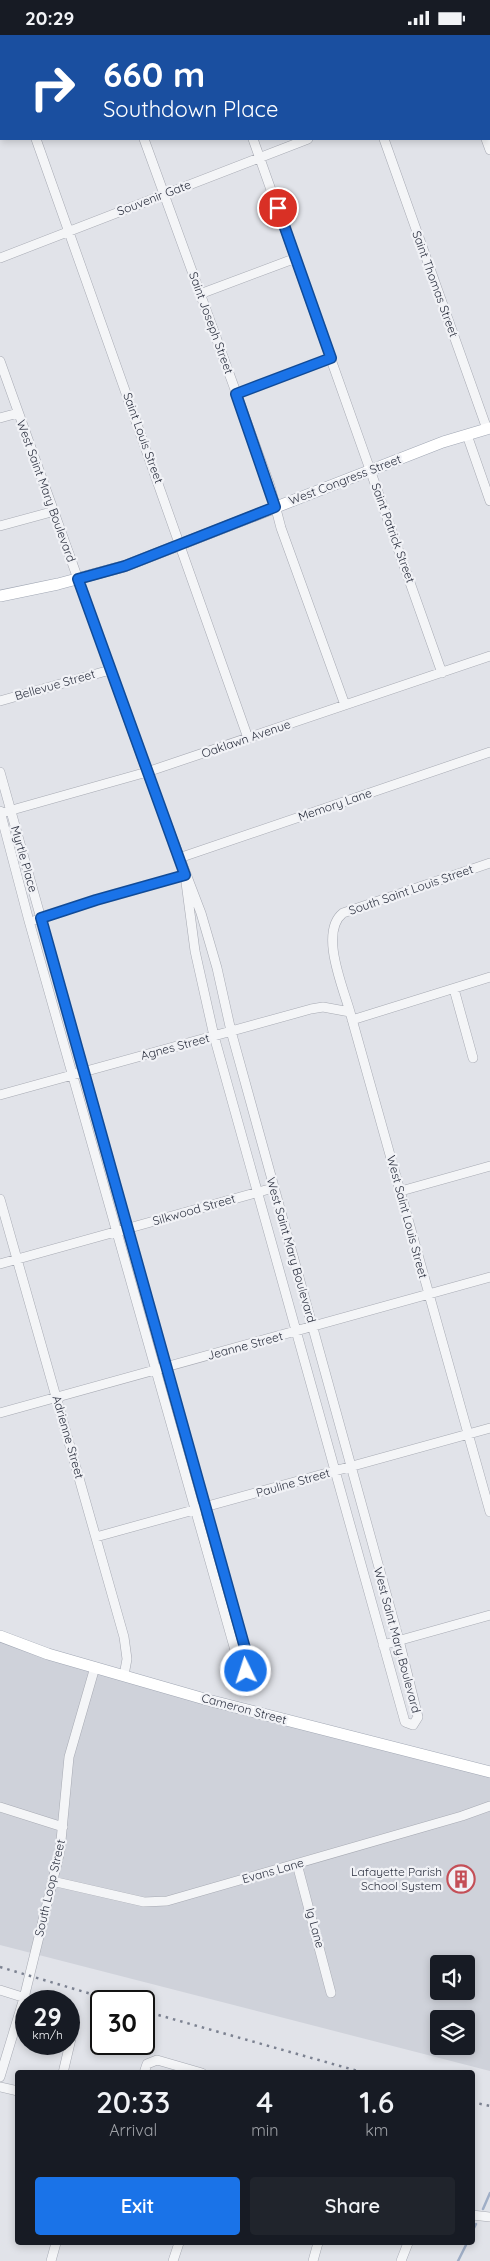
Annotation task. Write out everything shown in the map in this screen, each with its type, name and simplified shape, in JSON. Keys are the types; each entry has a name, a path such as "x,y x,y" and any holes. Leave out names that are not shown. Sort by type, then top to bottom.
{"main road":[{"name":"West Congress Street","path":"0,596 78,579 125,566 275,507 488,428"},
{"name":"Cameron Street","path":"1,1640 286,1720 490,1773"}],"street":[{"name":"Saint Louis Street","path":"36,140 248,738"},
{"name":"Saint Joseph Street","path":"144,140 345,705"},
{"name":"Saint Patrick Street","path":"253,140 442,673"},
{"name":"Souvenir Gate","path":"0,258 305,140"},
{"name":"Saint Thomas Street","path":"384,140 488,428"},
{"path":"200,294 296,258"},
{"path":"236,394 331,358"},
{"name":"West Saint Mary Boulevard","path":"0,361 147,772 201,913 217,968 230,1031 399,1640 418,1717 413,1725 405,1722 298,1331 257,1193 214,1036 195,951 185,875"},
{"path":"0,418 18,413"},
{"path":"467,435 490,501"},
{"path":"0,526 55,511"},
{"name":"Oaklawn Avenue","path":"0,812 147,772 490,656"},
{"name":"Bellevue Street","path":"0,701 110,669"},
{"name":"Memory Lane","path":"180,858 490,752"},
{"name":"Myrtle Place","path":"0,772 85,1071 127,1229 168,1367 250,1666 246,1671 240,1668 116,1232 0,812"},
{"name":"South Saint Louis Street","path":"334,922 348,911 490,863"},
{"path":"29,921 185,875"},
{"name":"West Saint Louis Street","path":"334,922 331,937 333,948 490,1512"},
{"name":"Agnes Street","path":"0,1095 311,1009 323,1007 351,1016 454,989 490,977"},
{"path":"454,989 473,1058"},
{"path":"401,1191 490,1165"},
{"name":"Silkwood Street","path":"0,1264 273,1188"},
{"name":"Adrienne Street","path":"0,1199 16,1259 58,1397 124,1637 127,1659 124,1675"},
{"name":"Jeanne Street","path":"0,1413 490,1277"},
{"name":"Pauline Street","path":"96,1537 490,1428"},
{"path":"383,1645 490,1615"},
{"name":"South Loop Street","path":"26,1990 60,1851 69,1757 95,1667"},
{"name":"Evans Lane","path":"52,1881 144,1902 159,1902 297,1864 462,1816 490,1806"},
{"path":"0,1807 63,1827"},
{"name":"Ig Lane","path":"297,1864 331,1993"},
{"path":"0,1990 15,1995"},
{"name":"South Loop Street","path":"0,2077 15,2028"},
{"path":"63,2070 67,2055"},
{"path":"146,2070 149,2063 157,2060 192,2070"},
{"path":"0,2087 15,2090"},
{"path":"475,2215 490,2217"},
{"path":"51,2261 55,2245"},
{"path":"173,2261 178,2245"},
{"path":"313,2261 317,2245"},
{"path":"401,2261 407,2245"}],"shaded area":[{"path":"0,1638 490,1777 490,2071 0,1945"}],"waterway":[{"path":"483,2209 490,2193"},
{"path":"458,2261 466,2245"}],"railway":[{"path":"0,1967 90,1994"},
{"path":"155,2014 354,2070"},
{"path":"475,2103 490,2106"}],"place":[{"name":"Lafayette Parish School System","path":"461,1879"}],"route":[{"path":"246,1671 250,1666 41,918 96,900 185,875 78,579 125,566 275,507 270,486 236,394 331,358 278,208"}]}
